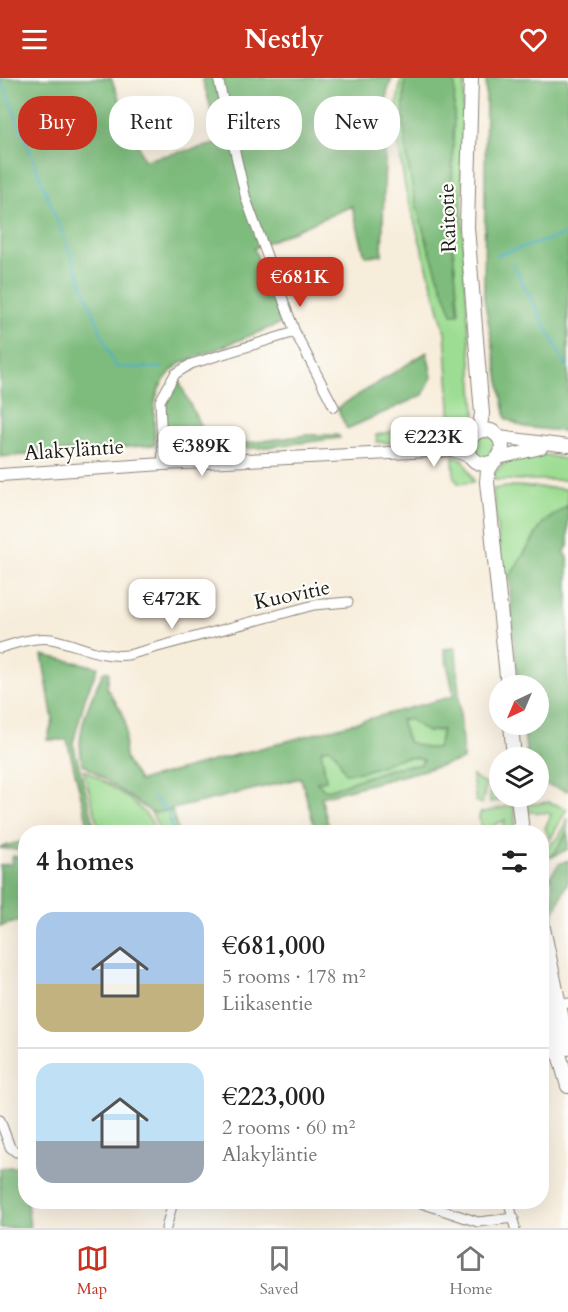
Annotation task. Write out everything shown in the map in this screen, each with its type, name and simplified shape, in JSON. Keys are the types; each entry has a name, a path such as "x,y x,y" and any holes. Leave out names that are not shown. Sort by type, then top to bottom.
{"main road":[{"name":"Raitotie","path":"471,78 467,227 482,414 476,433"},
{"name":"Raitotie","path":"477,357 497,435"},
{"name":"Alakyläntie","path":"401,453 476,433"},
{"path":"489,515 468,445 476,433 565,446"},
{"path":"497,435 502,448 487,476 506,675"},
{"path":"472,458 484,464 529,449 565,446"},
{"name":"Alakyläntie","path":"0,475 163,464 452,450 472,458"},
{"path":"519,807 521,825"},
{"path":"549,971 568,1086"},
{"path":"549,995 568,1048"}],"street":[{"path":"218,78 246,199 295,332 334,407"},
{"path":"163,464 160,400 175,374 191,364 295,332"},
{"name":"Kuovitie","path":"0,648 34,639 50,639 102,655 128,655 314,605 348,602"},
{"path":"0,1120 10,1147 18,1152"},
{"path":"166,1228 171,1209"},
{"path":"439,1209 478,1222 514,1223"}],"green space":[{"path":"0,78 111,78 118,96 109,96 109,150 140,150 144,160 206,146 206,150 302,150 302,96 207,96 202,78 392,78 387,96 314,96 314,150 385,150 382,255 365,256 352,206 254,248 282,323 179,364 169,373 155,401 155,445 0,457"},
{"path":"401,78 465,78 462,208 476,424 452,437 445,332 405,187 399,150 398,96"},
{"path":"405,78 455,78 451,226 459,314 452,314 431,256 415,198 405,139"},
{"path":"486,78 568,78 568,432 524,427 506,419 484,298"},
{"path":"427,352 432,377 423,395 347,429 337,408"},
{"path":"177,377 211,448 307,435 338,435 340,438 260,448 171,449 164,431 164,412"},
{"path":"437,422 443,424 445,439 419,445 377,442 376,435"},
{"path":"484,435 492,439 496,447 492,455 484,459 476,455 472,447 476,439"},
{"path":"542,454 568,460 568,480 494,480 494,473 513,456"},
{"path":"453,456 463,459 474,482 459,484 454,478"},
{"path":"515,486 568,489 568,505 543,523 510,576 502,577 493,489"},
{"path":"568,505 568,546 564,553 568,558 568,791 549,786 549,747 526,747 524,735 549,735 549,675 518,675 511,620 510,576 543,523"},
{"path":"456,648 463,760 321,797 328,825 314,825 301,778 156,813 151,812 83,764 80,752 85,716 104,671 109,672 107,688 126,725 124,753 126,760 139,781 454,696 444,649","holes":["409,719 427,732 442,730 438,748 426,748 408,742 401,720","329,748 336,754 345,773 362,772 400,759 424,760 420,765 396,767 325,791 317,782 326,780 321,750"]},
{"path":"42,655 98,667 86,695 73,743 94,825 84,825 88,824 67,740 47,740 53,720"},
{"path":"409,719 427,732 442,730 438,748 426,748 408,742 400,720"},
{"path":"329,748 365,771 401,758 424,759 420,765 396,767 325,791 316,782 326,780 321,750"},
{"path":"83,769 136,805 153,825 98,825"},
{"path":"472,775 486,785 482,804 476,801"},
{"path":"549,802 567,809 550,840 549,825 546,825 551,815 530,812 526,807 549,807"},
{"path":"514,807 515,825 503,825 505,820 494,825 480,825 480,813"},
{"path":"172,811 176,825 158,825 151,812"},
{"path":"568,818 562,843 549,858 549,846 559,837"},
{"path":"568,831 568,849 552,857"},
{"path":"18,843 18,850 0,847"},
{"path":"13,856 18,857 18,922 0,926 0,865 11,864"},
{"path":"568,860 568,882 553,915 550,876 559,864"},
{"path":"18,1166 18,1209 28,1209 30,1228 0,1228 0,1168"}],"waterway":[{"path":"1,78 115,367 162,368"},
{"path":"497,255 568,234"},
{"path":"513,264 568,369"},
{"path":"153,798 168,811 171,825"}]}
